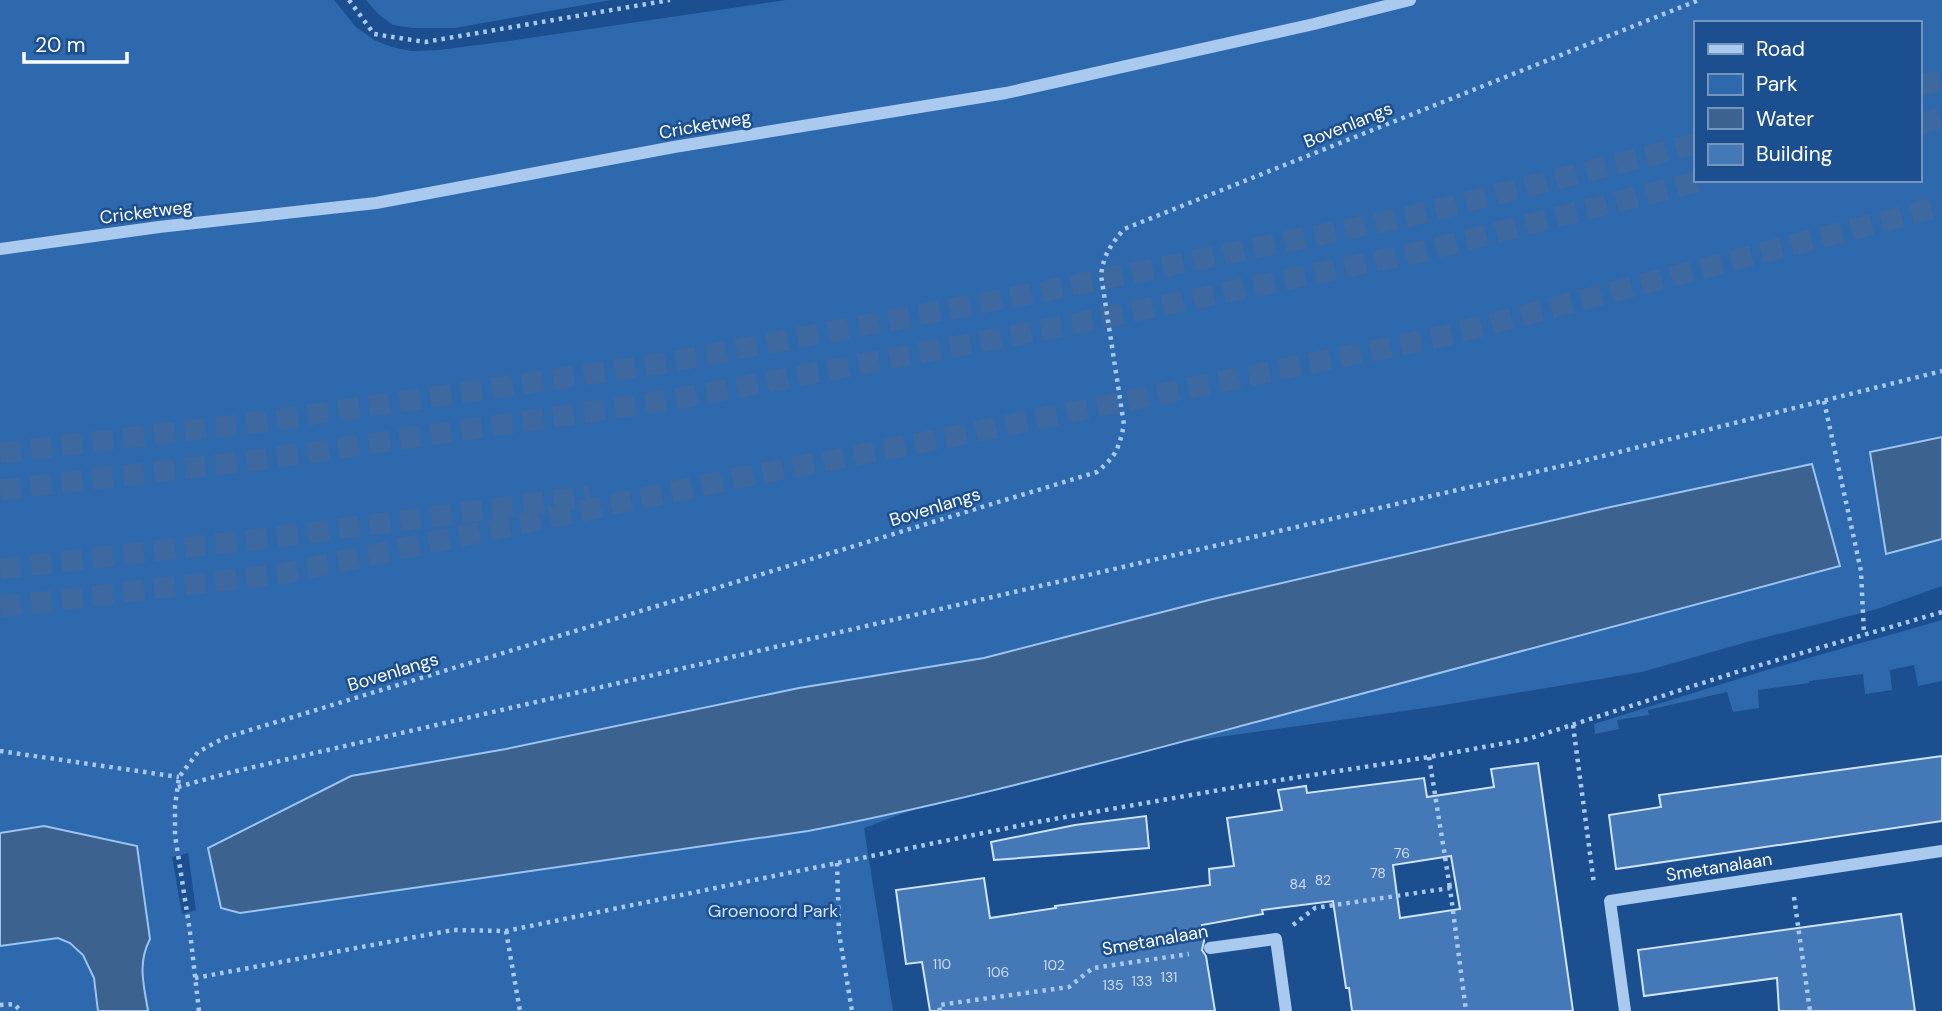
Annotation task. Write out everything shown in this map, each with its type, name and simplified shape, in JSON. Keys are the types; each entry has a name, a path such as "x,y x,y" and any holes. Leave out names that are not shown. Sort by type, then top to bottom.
{"street":[{"name":"Cricketweg","path":"0,249 376,203 674,147 1006,93 1410,0"},
{"name":"Smetanalaan","path":"1611,901 1942,851"},
{"path":"1611,901 1625,1011"},
{"name":"Smetanalaan","path":"1210,947 1276,939"},
{"path":"1276,939 1286,1011"}],"path":[{"path":"349,0 374,34 425,42 670,0"},
{"name":"Bovenlangs","path":"179,777 198,752 224,738 1097,472 1112,460 1119,447 1124,425 1101,275 1109,248 1124,229 1699,0"},
{"path":"178,787 246,769 1579,462 1942,372"},
{"path":"1824,401 1861,571 1864,635"},
{"path":"195,978 453,930 506,931 1104,809 1528,739 1740,671 1942,612"},
{"path":"1573,725 1594,888 1611,901"},
{"path":"0,751 179,777 175,835 199,1011"},
{"path":"1429,757 1466,1011"},
{"path":"837,863 839,933 852,1011"},
{"path":"1791,873 1810,1011"},
{"path":"1276,939 1315,908 1450,888"},
{"path":"506,931 520,1011"},
{"name":"Smetanalaan","path":"940,1011 939,1004 1069,987 1093,968 1179,956 1210,947"},
{"path":"0,1005 14,1004 21,1011"}],"green space":[{"name":"Groenoord Park","path":"0,0 334,0 356,27 374,40 411,51 509,41 786,0 1942,0 1942,437 1870,452 1898,551 1942,539 1942,586 1877,609 1642,672 1432,707 1170,744 1840,567 1812,464 984,658 799,688 506,749 351,776 208,849 222,907 863,820 912,810 864,828 893,1011 0,1011 0,946 148,919 137,846 44,826 0,833","holes":["188,853 196,910 182,914 172,857"]},
{"path":"366,0 611,0 455,28 412,28 393,25 378,14"},
{"path":"1942,620 1942,681 1918,686 1914,665 1890,670 1892,690 1865,694 1863,674 1809,681 1758,690 1759,708 1733,712 1727,692 1648,710 1649,715 1617,720 1619,729 1595,734 1594,724 1770,669"}],"water":[{"path":"1942,437 1942,539 1886,554 1870,452"},
{"path":"1812,464 1840,566 1098,764 866,819 808,831 240,913 221,908 208,848 351,776 506,749 799,688 984,658 1213,599 1606,508"},
{"path":"44,826 137,846 150,939 143,966 148,1011 98,1011 94,978 83,955 70,943 58,938 0,946 0,833"}],"building":[{"path":"1942,756 1942,821 1616,869 1609,815 1661,807 1659,795"},
{"path":"1538,763 1573,1011 1352,1011 1333,901 1262,910 1263,914 1202,925 1202,950 1206,956 1215,1011 930,1011 922,962 906,964 896,890 984,878 990,918 1056,908 1055,906 1210,885 1209,869 1234,866 1227,818 1282,810 1278,790 1306,786 1307,793 1424,778 1427,797 1494,787 1491,769","holes":["1451,856 1460,909 1400,918 1393,865"]},
{"path":"1146,816 1149,848 994,860 991,842 1075,825"},
{"path":"1901,914 1915,1011 1779,1011 1777,978 1644,996 1638,950"}],"tunnel":[{"path":"1921,85 1942,80"},
{"path":"1921,123 1942,118"},
{"path":"0,453 261,422 665,363 1045,291 1407,217 1694,144"},
{"path":"0,490 265,459 671,400 1053,328 1415,253 1696,182"},
{"path":"0,607 281,574 748,476 1440,337 1942,206"},
{"path":"0,569 276,537 590,496"}]}
